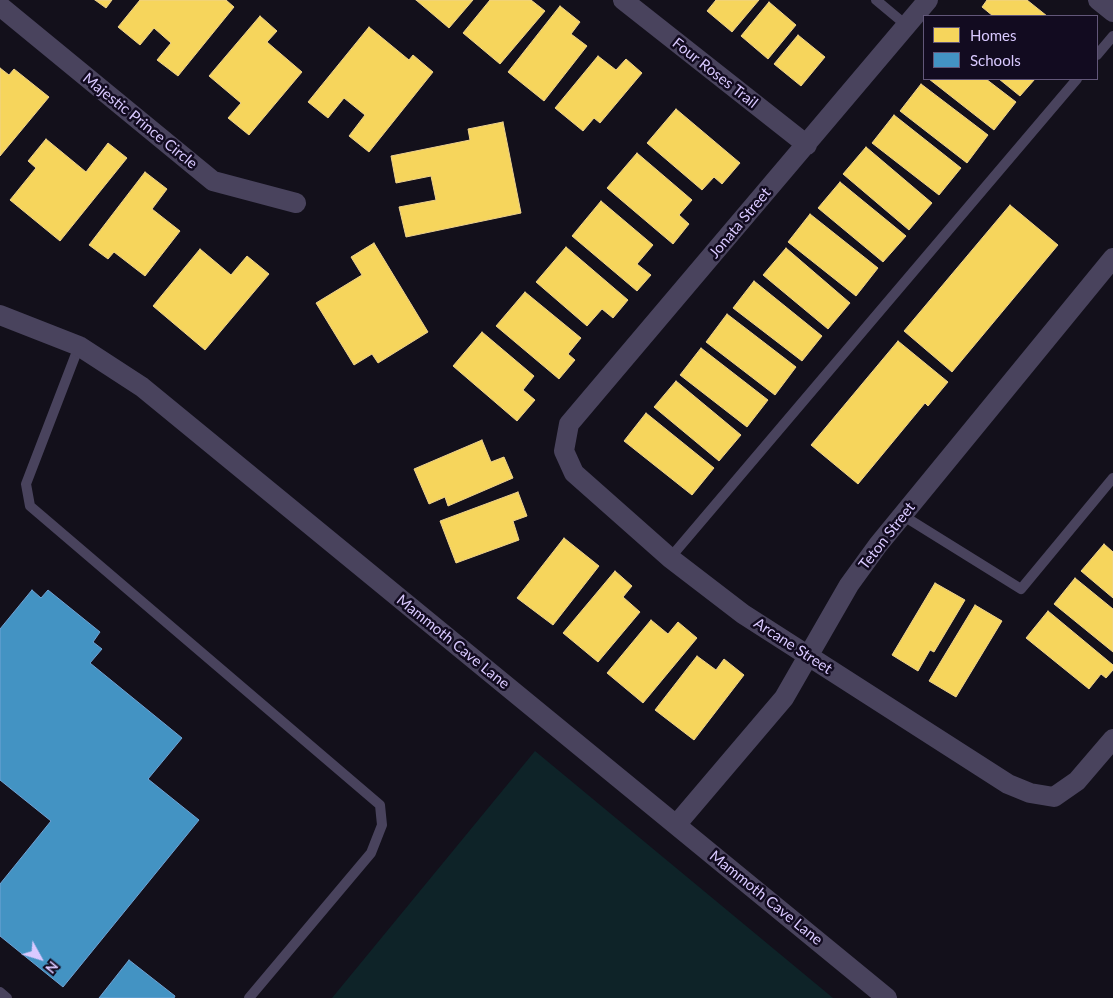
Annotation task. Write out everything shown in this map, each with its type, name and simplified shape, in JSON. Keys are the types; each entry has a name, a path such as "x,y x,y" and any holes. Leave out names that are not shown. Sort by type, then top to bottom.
{"street":[{"name":"Four Roses Trail","path":"624,0 807,145"},
{"name":"Jonata Street","path":"564,450 568,424 807,145 928,0"},
{"path":"1098,0 1113,12"},
{"name":"Majestic Prince Circle","path":"0,6 213,181 296,203"},
{"name":"Teton Street","path":"676,825 784,698 849,586 902,515 1113,258"},
{"name":"Mammoth Cave Lane","path":"0,315 79,346 142,386 887,998"},
{"name":"Arcane Street","path":"564,450 574,474 670,558 743,614 1008,784 1030,793 1054,797 1077,782 1113,740"}],"lane":[{"path":"876,0 906,25"},
{"path":"1098,54 1113,36"},
{"path":"670,558 1076,80"},
{"path":"79,346 26,484 30,506 380,805 382,825 371,853 249,998"},
{"path":"902,515 1021,589 1113,478"},
{"path":"0,992 7,998"}],"green space":[{"path":"535,751 833,998 332,998"}],"building: Homes":[{"path":"95,0 112,0 106,8"},
{"path":"140,0 226,0 234,7 178,76 157,60 171,43 154,28 140,45 118,27"},
{"path":"416,0 473,0 449,28"},
{"path":"490,0 531,0 545,11 500,64 463,33"},
{"path":"716,0 759,0 732,32 707,11"},
{"path":"987,0 1027,0 1046,15 992,15 982,7"},
{"path":"769,2 796,25 768,59 741,36"},
{"path":"560,6 580,22 571,34 587,46 544,101 508,72"},
{"path":"260,16 277,31 267,42 302,72 249,135 228,118 241,103 209,76"},
{"path":"369,27 409,60 413,55 433,72 369,152 349,136 365,115 344,98 328,118 308,102"},
{"path":"798,35 825,57 801,86 774,64"},
{"path":"598,56 616,70 626,59 642,73 600,123 594,118 583,131 555,108"},
{"path":"0,68 9,75 14,69 49,97 0,156"},
{"path":"930,80 987,80 1016,102 994,130"},
{"path":"1000,80 1034,80 1020,96"},
{"path":"921,84 988,135 967,163 900,111"},
{"path":"676,109 740,163 722,184 714,177 702,190 647,143"},
{"path":"894,115 961,168 939,195 872,143"},
{"path":"503,122 521,213 406,237 399,207 436,200 431,176 396,183 391,156 470,140 468,129"},
{"path":"46,139 86,172 108,143 127,158 60,241 10,200 36,168 28,161"},
{"path":"866,147 932,203 909,230 843,174"},
{"path":"637,153 692,200 679,215 689,224 673,244 607,188"},
{"path":"145,172 167,189 152,209 180,231 145,276 114,252 108,259 89,245"},
{"path":"840,182 906,236 883,262 818,208"},
{"path":"601,201 653,245 637,264 651,275 637,291 572,236"},
{"path":"1010,205 1058,245 952,372 904,331"},
{"path":"810,214 878,268 856,296 788,242"},
{"path":"374,243 428,332 378,363 372,354 354,365 316,303 362,275 351,257"},
{"path":"566,247 628,300 613,318 602,309 587,326 536,282"},
{"path":"786,248 850,303 828,329 763,275"},
{"path":"200,249 231,275 247,256 269,274 205,350 153,306"},
{"path":"754,281 822,336 802,361 733,308"},
{"path":"525,292 581,338 568,354 575,360 559,379 496,326"},
{"path":"727,314 796,367 775,395 706,342"},
{"path":"482,332 534,376 523,390 535,400 517,421 453,366"},
{"path":"898,341 948,382 928,406 925,403 858,484 811,445"},
{"path":"701,348 768,400 747,427 680,375"},
{"path":"676,381 741,435 719,461 654,407"},
{"path":"646,413 714,468 692,495 624,441"},
{"path":"482,440 491,462 504,457 513,478 448,506 445,497 429,504 414,469"},
{"path":"518,492 527,516 513,521 519,540 456,563 440,521"},
{"path":"564,538 599,566 553,625 517,598"},
{"path":"1104,544 1113,552 1113,598 1081,571"},
{"path":"615,571 632,586 623,597 640,612 598,662 563,633"},
{"path":"1075,578 1113,609 1113,652 1054,604"},
{"path":"935,583 965,600 934,652 930,650 918,671 892,655"},
{"path":"975,605 1002,621 956,697 929,681"},
{"path":"1048,611 1113,665 1113,670 1106,678 1101,674 1089,689 1026,638"},
{"path":"651,620 668,634 678,622 697,638 643,703 607,673"},
{"path":"697,656 716,670 724,659 744,675 694,740 655,710"}],"building: Schools":[{"path":"32,590 41,598 48,590 100,632 93,642 102,649 90,663 182,738 148,779 199,820 63,987 0,936 0,884 51,821 0,780 0,629"},
{"path":"129,960 175,996 174,998 99,998"}]}
